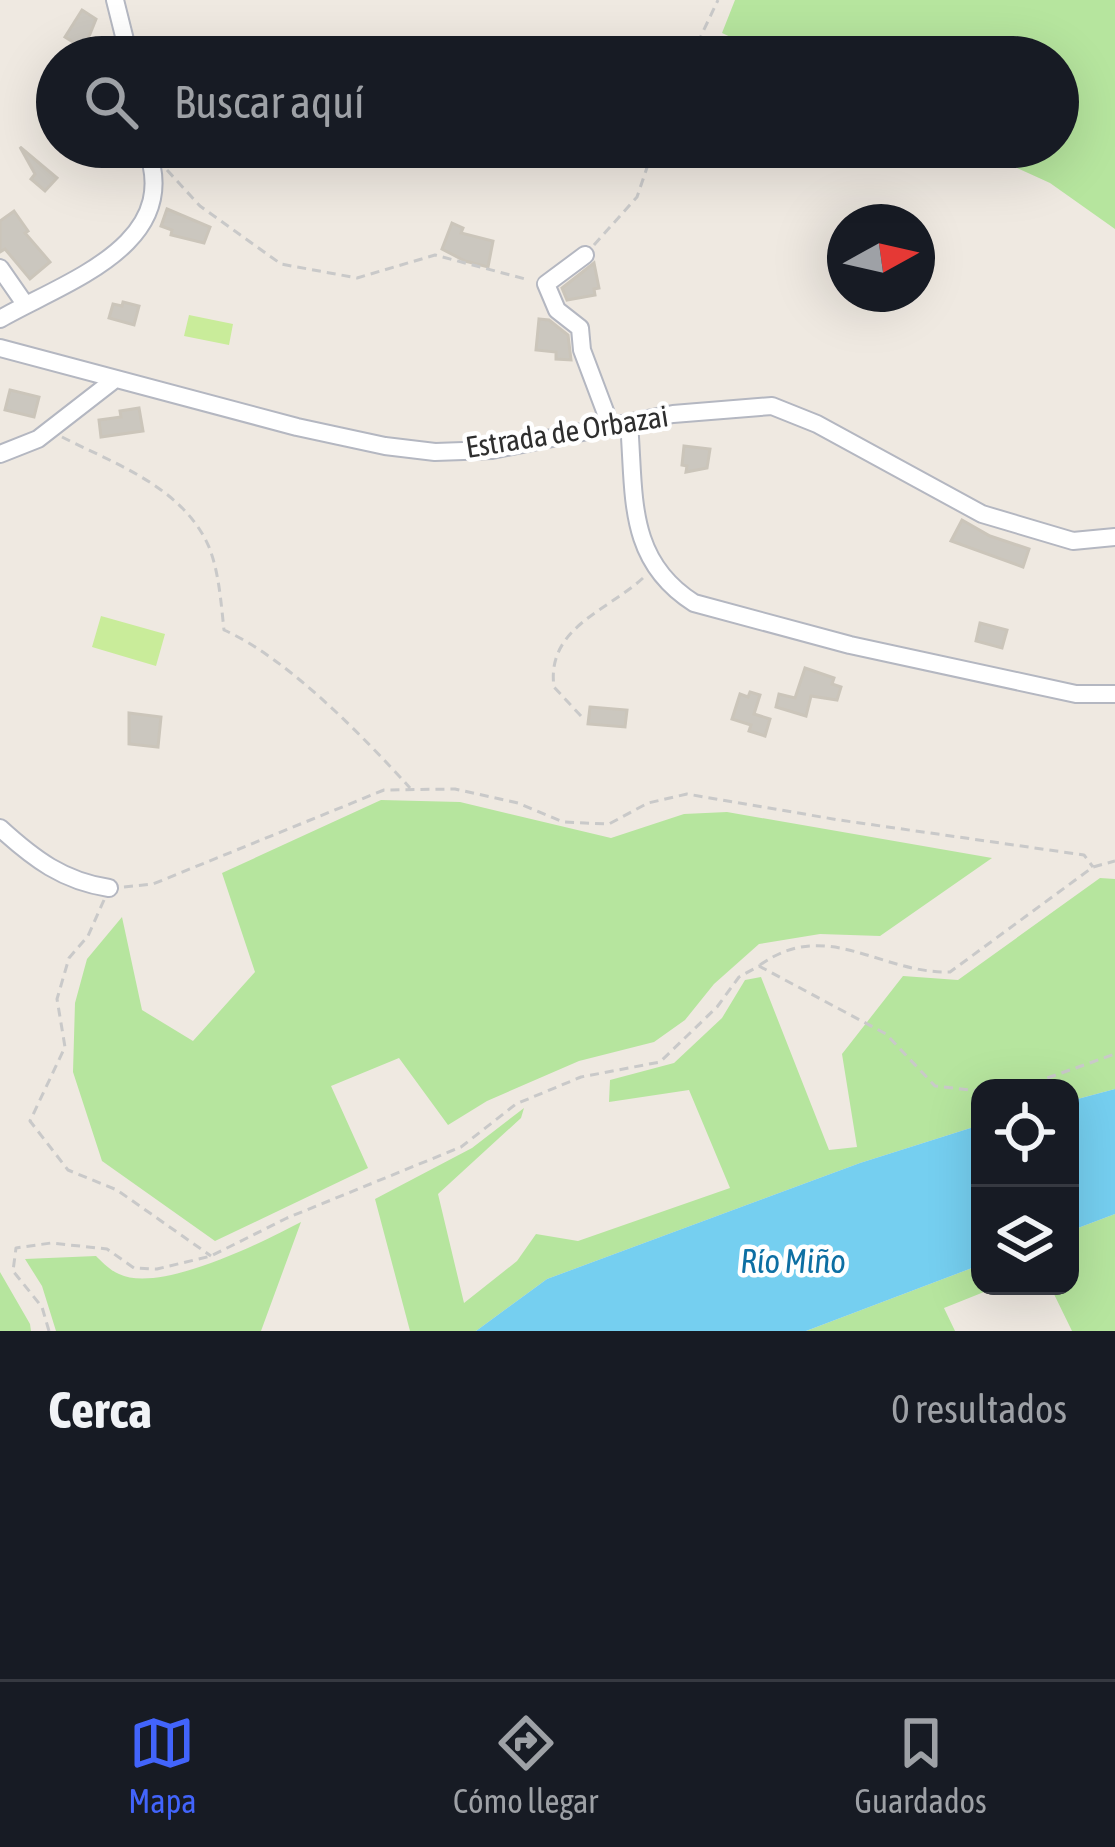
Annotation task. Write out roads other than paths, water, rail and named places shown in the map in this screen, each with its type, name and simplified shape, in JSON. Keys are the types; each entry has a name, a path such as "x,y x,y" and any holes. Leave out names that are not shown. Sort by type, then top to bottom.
{"street":[{"path":"115,0 124,36"},
{"path":"0,319 113,256 132,238 151,201 151,168"},
{"path":"585,255 546,284 557,310 580,328 582,350 620,425 642,546 653,568 674,590 694,603 745,619 1076,694 1115,694"},
{"path":"0,268 25,304"},
{"name":"Estrada de Orbazai","path":"0,348 297,428 435,452 492,450 726,407 772,406 817,424 982,514 1073,541 1115,537"},
{"path":"0,454 49,431 114,380"},
{"path":"0,828 48,869 84,884 109,888"}],"water":[{"path":"1115,1089 1115,1214 1079,1228 1079,1187 1079,1099"},
{"name":"Río Miño","path":"971,1128 971,1268 806,1331 476,1331 547,1279 860,1163"}]}
